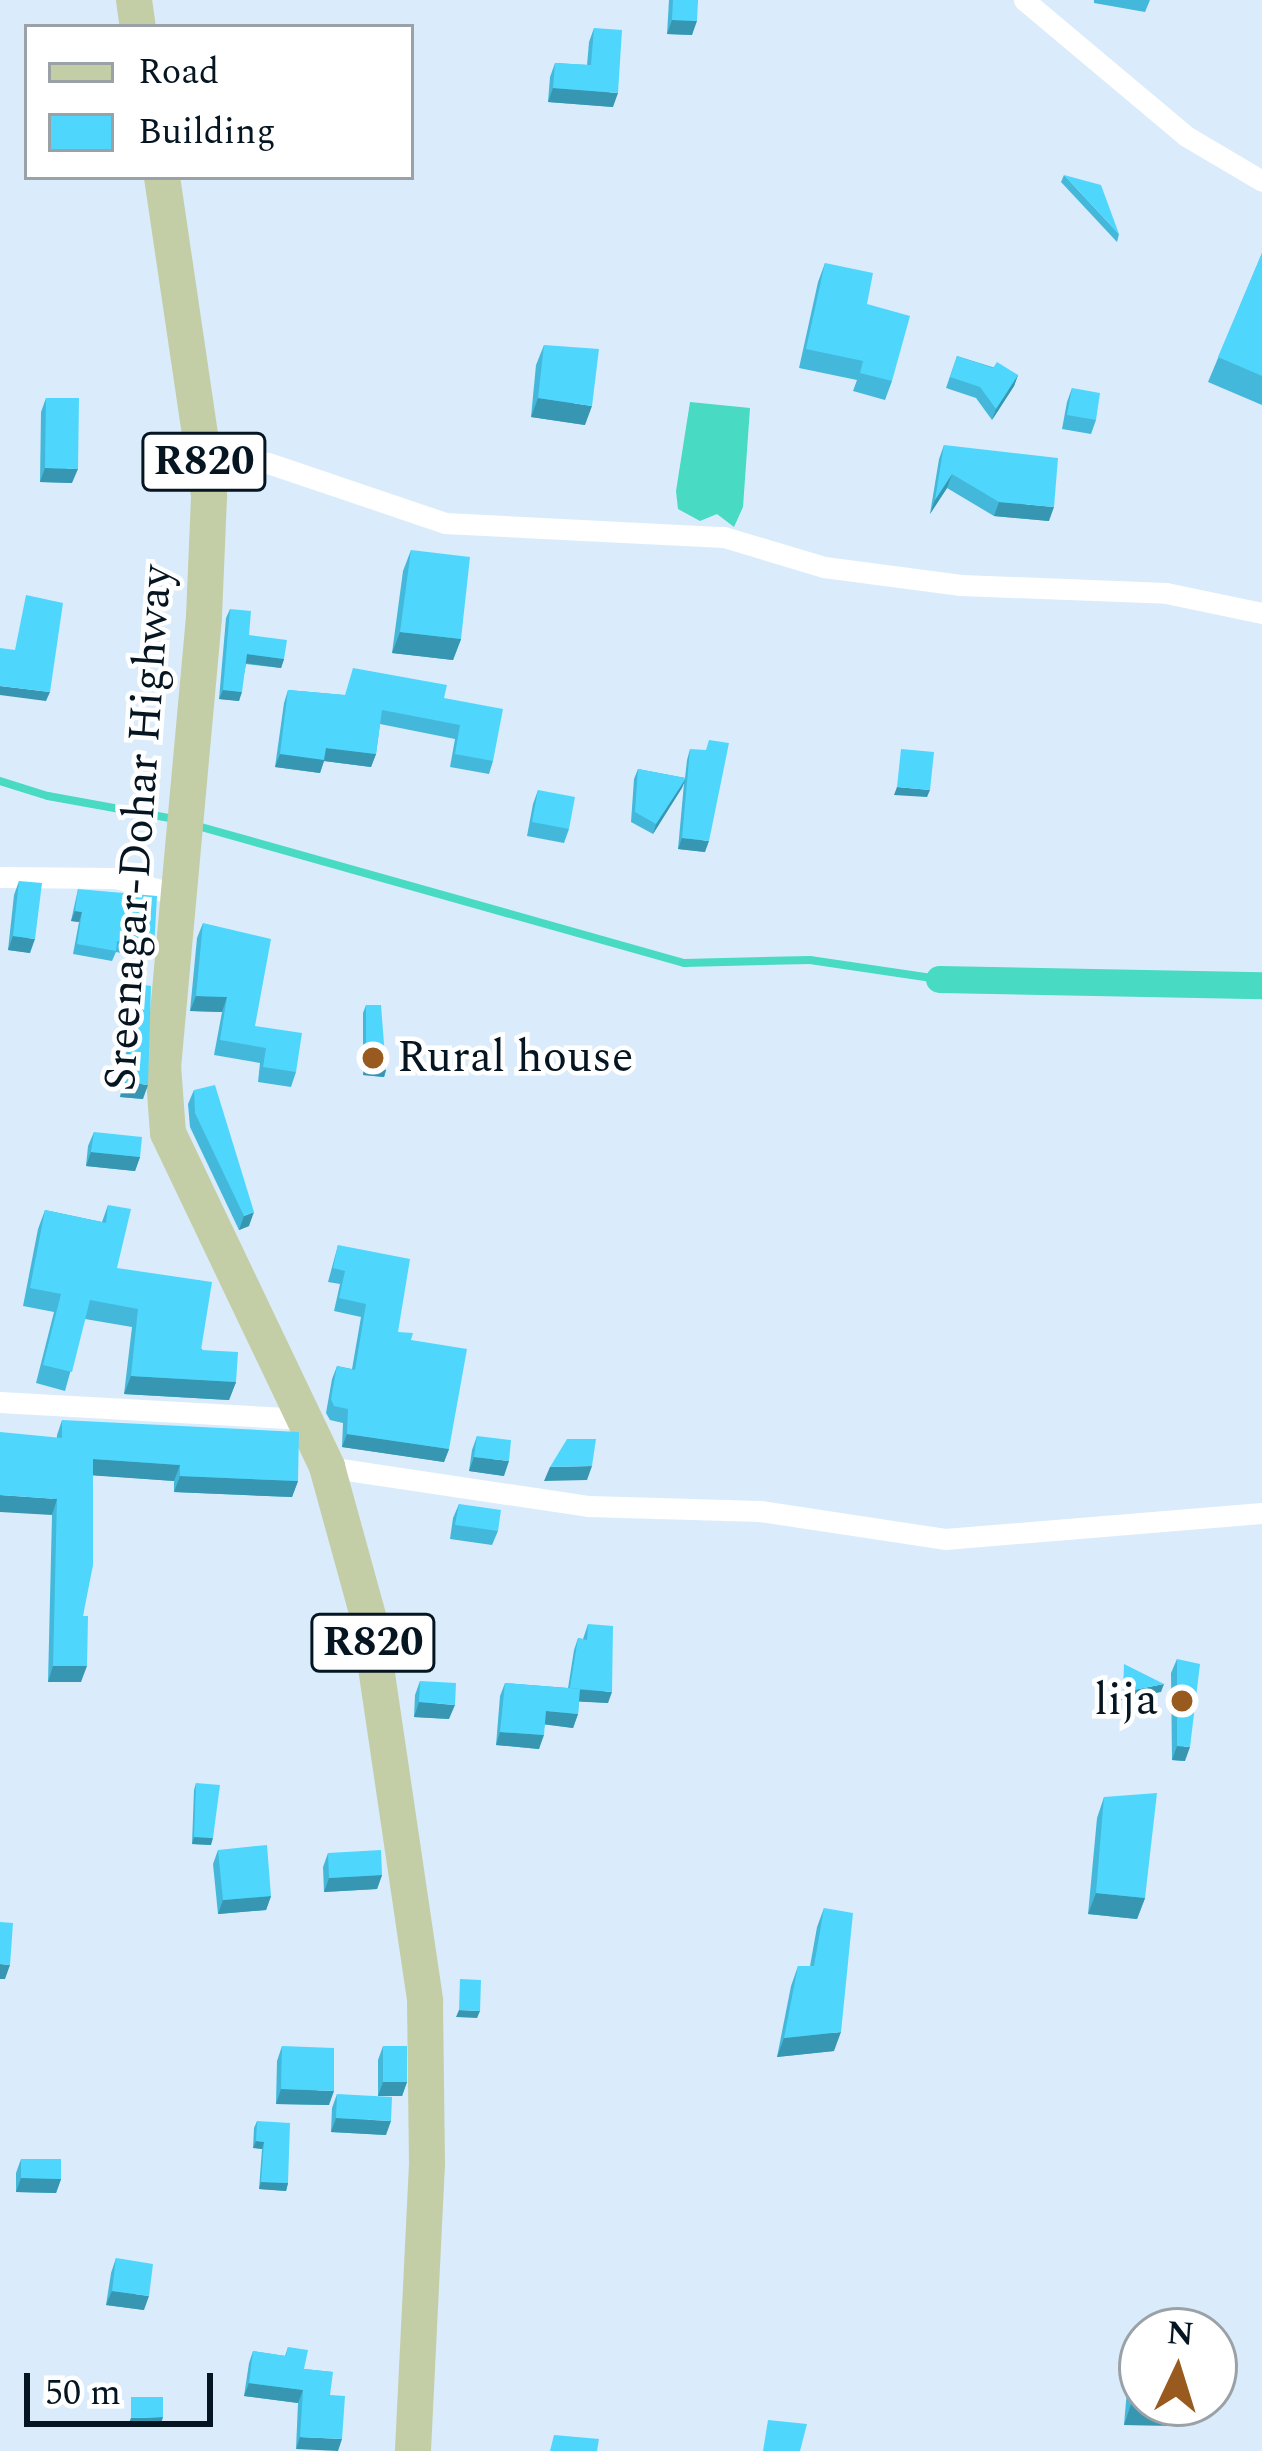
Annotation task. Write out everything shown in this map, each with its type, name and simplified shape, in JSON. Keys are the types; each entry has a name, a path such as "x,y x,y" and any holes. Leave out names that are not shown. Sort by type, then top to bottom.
{"main road":[{"name":"Sreenagar-Dohar Highway","path":"162,180 209,497 193,749 176,884 163,1065 168,1133 327,1467 369,1621 425,2001 427,2164 413,2451"}],"street":[{"path":"1024,0 1186,136 1262,182"},
{"path":"203,457 268,463 446,523 724,537 824,567 961,585 1166,593 1262,614"},
{"path":"0,877 116,878 176,884"},
{"path":"0,1402 305,1419"},
{"path":"327,1467 589,1506 760,1511 945,1539 1262,1514"}],"shaded area":[{"path":"690,402 750,408 743,507 734,527 717,514 700,521 678,509 676,491"}],"building":[{"path":"673,0 698,0 697,21 672,20"},
{"path":"594,28 622,30 618,93 553,88 555,63 591,65"},
{"path":"1064,175 1101,185 1119,234"},
{"path":"1262,253 1262,376 1218,357"},
{"path":"825,263 873,273 867,304 910,316 892,381 860,373 863,361 806,349"},
{"path":"544,345 599,349 592,406 538,398"},
{"path":"957,356 993,368 997,362 1018,375 996,409 980,387 950,377"},
{"path":"1072,388 1100,393 1096,420 1067,415"},
{"path":"46,398 79,398 78,469 45,468"},
{"path":"944,445 1058,458 1054,507 999,502 952,474 935,500"},
{"path":"411,550 470,557 461,639 400,632"},
{"path":"26,595 63,603 50,692 0,686 0,648 15,650"},
{"path":"230,609 251,611 249,635 287,640 284,659 247,654 242,692 223,690"},
{"path":"353,668 447,685 444,698 503,709 493,761 455,754 460,725 382,710 376,754 326,748 324,760 280,754 288,690 345,695"},
{"path":"709,740 729,743 709,841 682,838 690,749 706,750"},
{"path":"901,749 934,752 930,790 897,787"},
{"path":"638,769 686,778 656,824 635,812"},
{"path":"538,790 575,797 569,829 532,822"},
{"path":"19,881 42,883 35,939 13,936"},
{"path":"78,889 157,896 154,948 117,941 116,951 77,944 82,912 75,911"},
{"path":"203,923 271,939 255,1026 302,1033 296,1072 263,1067 266,1048 220,1040 227,997 196,996"},
{"path":"139,984 151,986 148,1085 126,1082"},
{"path":"366,1005 381,1005 386,1070 366,1068"},
{"path":"215,1085 254,1212 244,1216 195,1113 194,1090"},
{"path":"94,1132 142,1137 140,1157 91,1152"},
{"path":"108,1205 131,1209 117,1268 212,1282 201,1350 238,1352 236,1382 131,1376 138,1309 90,1300 72,1372 43,1365 61,1294 30,1288 45,1210 106,1223"},
{"path":"338,1245 410,1259 398,1332 413,1333 411,1340 467,1349 449,1449 347,1434 348,1409 334,1406 331,1399 337,1366 355,1370 366,1304 339,1298 345,1271 333,1268"},
{"path":"62,1420 299,1432 298,1481 180,1476 180,1465 93,1459 93,1565 83,1616 88,1616 87,1666 53,1666 57,1499 0,1495 0,1432 62,1438"},
{"path":"477,1436 511,1440 509,1461 474,1457"},
{"path":"567,1439 596,1439 592,1466 550,1467"},
{"path":"459,1504 501,1510 498,1531 455,1525"},
{"path":"588,1624 613,1626 612,1692 570,1688 578,1638 587,1640"},
{"path":"1177,1659 1200,1664 1190,1747 1177,1746"},
{"path":"1124,1664 1164,1684 1123,1692"},
{"path":"420,1681 456,1683 455,1705 419,1702"},
{"path":"505,1683 580,1689 578,1714 546,1711 544,1735 500,1732"},
{"path":"196,1783 220,1785 213,1838 194,1837"},
{"path":"1157,1793 1145,1898 1096,1893 1104,1797"},
{"path":"267,1845 271,1896 223,1900 218,1850"},
{"path":"381,1850 382,1875 329,1878 328,1853"},
{"path":"824,1908 853,1913 841,2032 784,2038 798,1966 814,1966"},
{"path":"0,1922 13,1923 10,1965 0,1964"},
{"path":"460,1979 481,1980 480,2011 459,2010"},
{"path":"282,2046 334,2048 334,2091 281,2089"},
{"path":"383,2046 407,2046 407,2082 383,2082"},
{"path":"337,2094 392,2097 391,2121 336,2118"},
{"path":"257,2121 290,2123 288,2183 261,2182 264,2142 256,2141"},
{"path":"21,2159 61,2159 61,2179 21,2178"},
{"path":"116,2258 153,2264 149,2296 112,2291"},
{"path":"288,2347 308,2350 304,2369 333,2372 330,2395 345,2396 342,2439 300,2437 303,2390 249,2383 253,2351 286,2356"},
{"path":"131,2397 163,2397 163,2417 131,2418"},
{"path":"768,2420 807,2424 800,2451 763,2451"},
{"path":"554,2435 599,2439 597,2451 550,2451"}],"waterway":[{"path":"0,781 48,796 174,819"},
{"path":"194,825 684,963 810,960 939,979"},
{"path":"939,979 1262,985"}],"place":[{"name":"Rural house","path":"373,1058"},
{"name":"lija","path":"1182,1701"}]}
